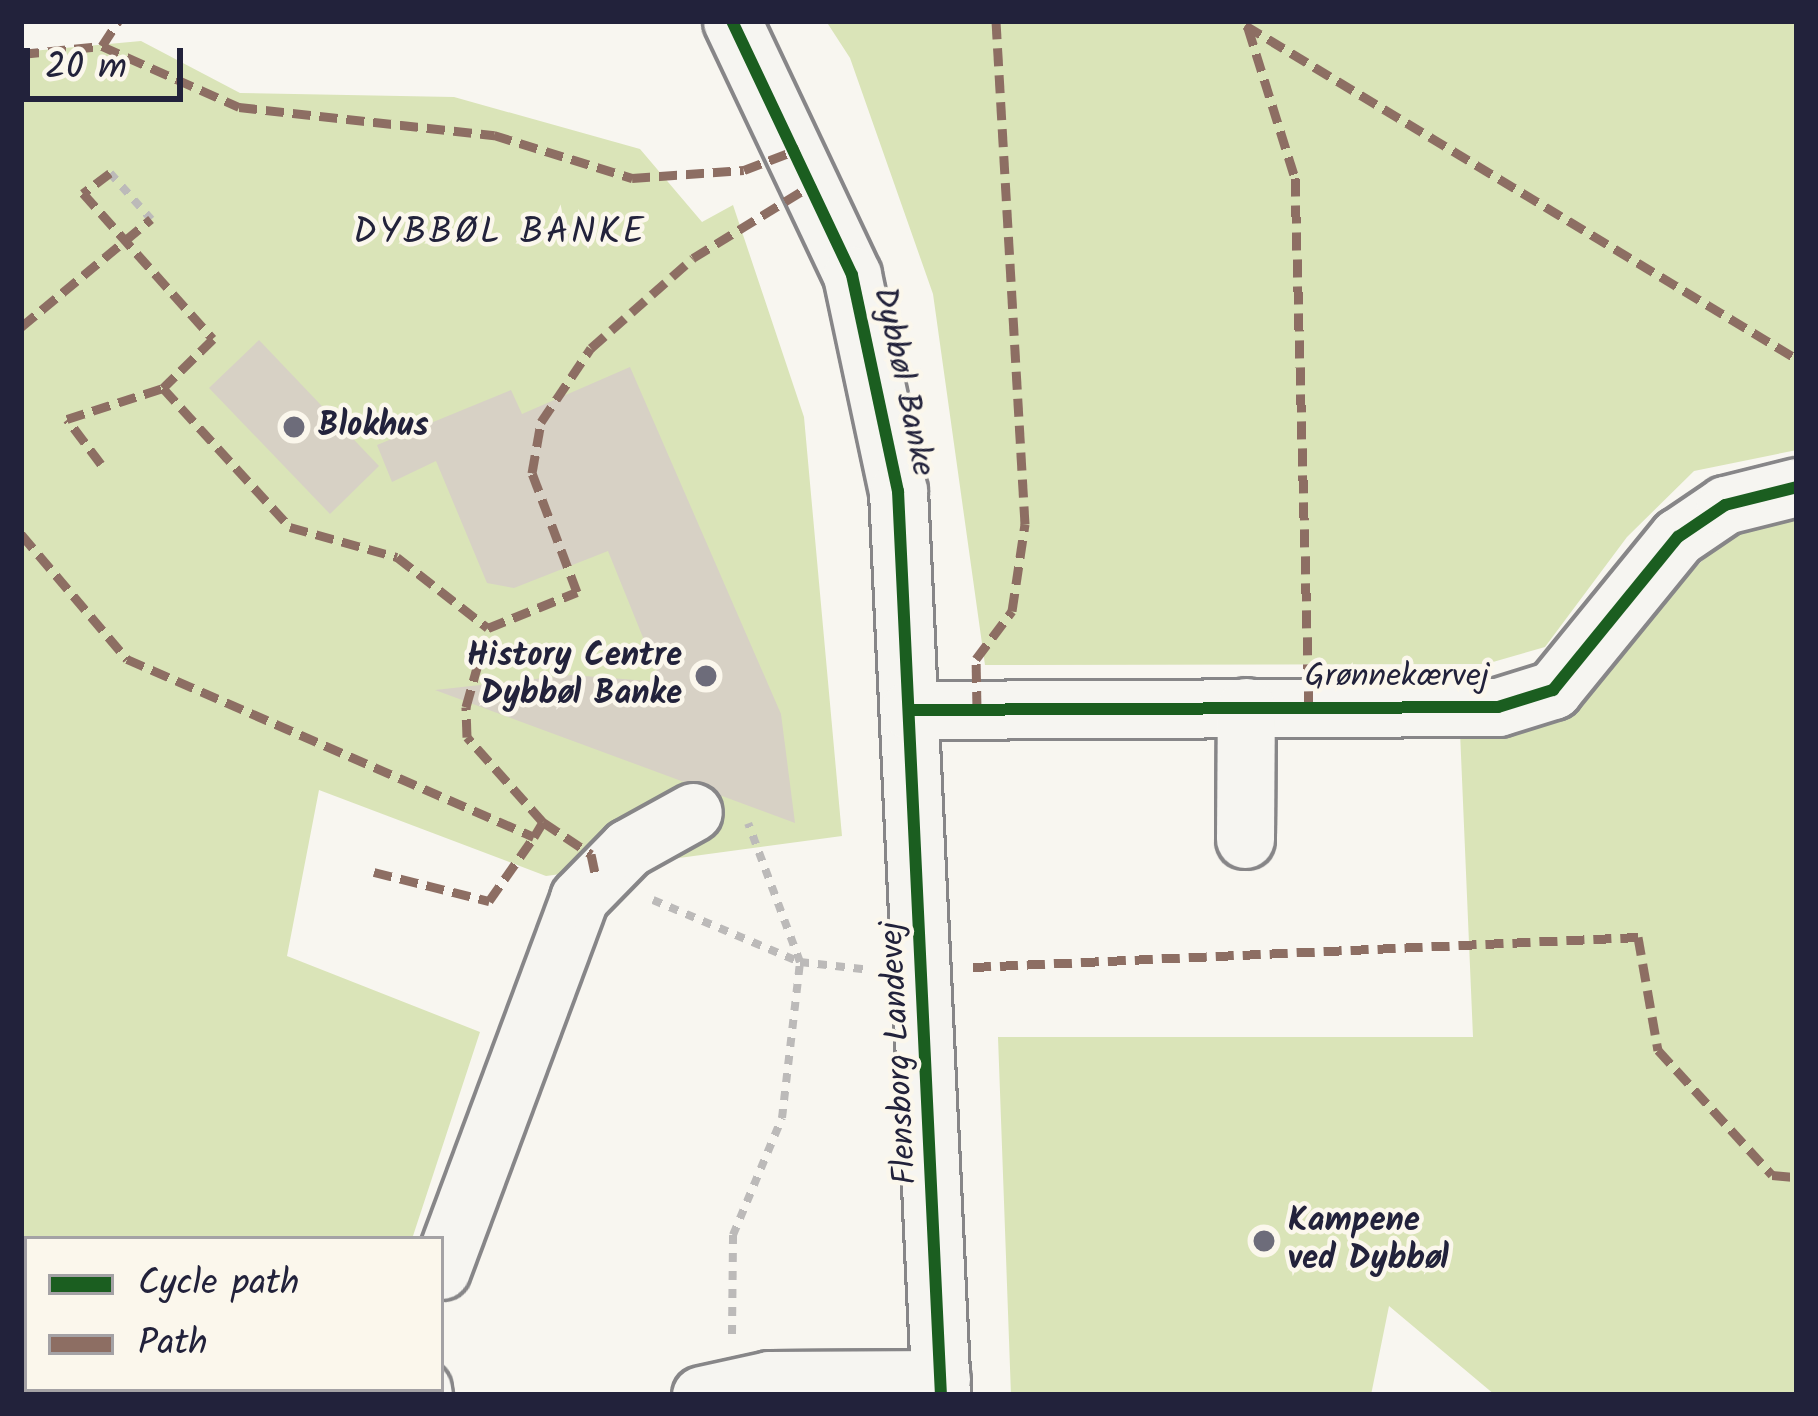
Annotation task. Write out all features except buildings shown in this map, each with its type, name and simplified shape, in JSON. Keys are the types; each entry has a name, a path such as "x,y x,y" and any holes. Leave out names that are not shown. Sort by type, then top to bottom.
{"street":[{"name":"Dybbøl Banke","path":"732,21 852,275 881,386 898,491 909,710"},
{"name":"Grønnekærvej","path":"909,710 1498,707 1552,690 1678,537 1725,505 1797,487"},
{"path":"1245,839 1246,707"},
{"name":"Flensborg Landevej","path":"909,710 941,1387"},
{"path":"444,1262 579,898 628,848 718,809"},
{"path":"718,1389 941,1387"}],"path":[{"path":"110,173 151,219"},
{"path":"718,809 800,962 782,1118 733,1235 718,1389"},
{"path":"643,897 800,962 858,970"}],"green space":[{"path":"826,21 1797,21 1797,450 1694,471 1627,537 1545,647 1486,664 985,665 933,294 850,58"},
{"path":"141,41 240,93 454,97 640,149 702,222 733,205 804,417 842,836 546,876 319,790 287,956 480,1032 413,1236 24,1236 24,1392 362,1395 21,1395 21,52"},
{"path":"1797,505 1797,1395 1495,1395 1389,1306 1371,1395 1011,1395 998,1037 1473,1037 1460,732 1556,710 1747,515"}],"marked path":[{"path":"102,46 118,21"},
{"path":"977,709 976,659 1012,611 1025,524 996,21"},
{"path":"1245,25 1797,359"},
{"path":"1248,28 1295,178 1309,705"},
{"path":"21,54 102,46 239,107 494,135 632,178 744,170 799,149"},
{"path":"110,173 83,193 213,339 163,388"},
{"path":"374,872 489,901 534,837 543,822 467,737 466,707 488,628 577,592 532,473 541,422 591,348 693,258 815,183"},
{"path":"21,327 151,219"},
{"path":"101,464 67,419 163,388 290,527 397,557 488,628"},
{"path":"21,534 127,659 534,837"},
{"path":"543,822 591,854 596,877"},
{"path":"973,967 1638,937 1658,1050 1772,1175 1797,1177"}],"cycle path":[{"path":"732,21 852,275 898,491 941,1395"},
{"path":"909,710 1498,707 1553,690 1678,537 1725,505 1797,487"}],"place":[{"name":"Blokhus","path":"294,427"},
{"name":"History Centre Dybbøl Banke","path":"706,676"},
{"name":"Kampene ved Dybbøl","path":"1264,1241"}],"district":[{"name":"DYBBØL BANKE","path":"500,234"}]}
